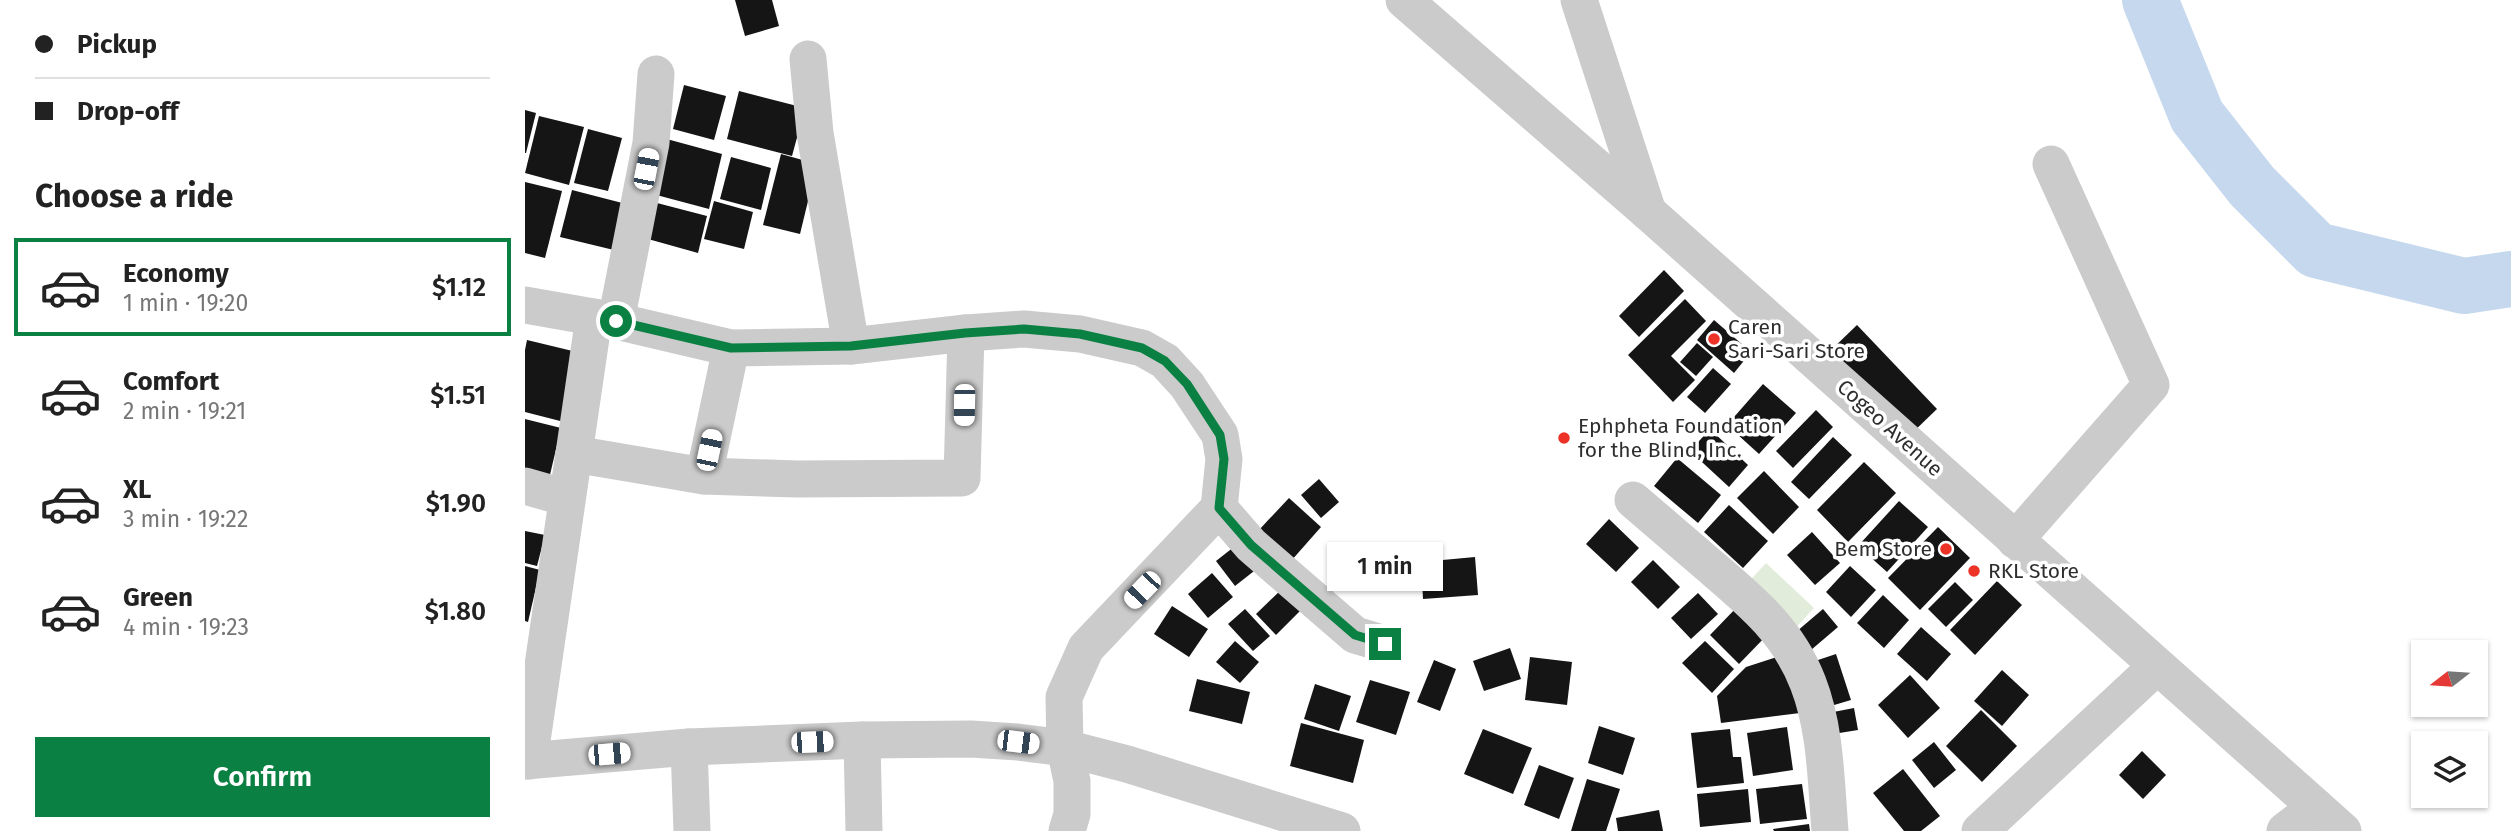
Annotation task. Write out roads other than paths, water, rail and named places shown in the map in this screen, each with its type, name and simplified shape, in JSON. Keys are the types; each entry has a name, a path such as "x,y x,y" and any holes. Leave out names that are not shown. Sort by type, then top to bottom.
{"street":[{"name":"Cogeo Avenue","path":"1404,0 1648,212 2343,831"},
{"path":"1579,0 1648,212"},
{"path":"808,59 815,133 851,346"},
{"path":"656,74 651,143 605,319 574,454 527,761 689,747 971,739 1065,748 1127,764 1342,831"},
{"path":"2015,540 2151,385 2051,164"},
{"path":"525,305 605,319 731,348 851,346 1024,329 1080,334 1142,348 1165,361 1187,384 1220,435 1224,459 1219,508 1086,649 1064,696 1065,748 1072,781 1072,814 1067,831"},
{"path":"574,454 703,476 797,479 962,478 965,333"},
{"path":"703,476 731,348"},
{"path":"525,486 568,498"},
{"path":"1633,500 1763,611 1796,657 1809,684 1818,720 1830,831"},
{"path":"1219,508 1251,545 1355,635 1385,644"},
{"path":"1980,831 2157,666"},
{"path":"862,740 865,831"},
{"path":"689,747 692,831"},
{"path":"2285,831 2315,807"}],"waterway":[{"path":"2150,0 2197,116 2252,186 2316,250 2464,286 2511,279"}],"place":[{"name":"Caren Sari-Sari Store","path":"1714,339"},
{"name":"Ephpheta Foundation for the Blind, Inc.","path":"1564,438"},
{"name":"Bem Store","path":"1946,549"},
{"name":"RKL Store","path":"1974,571"}]}
